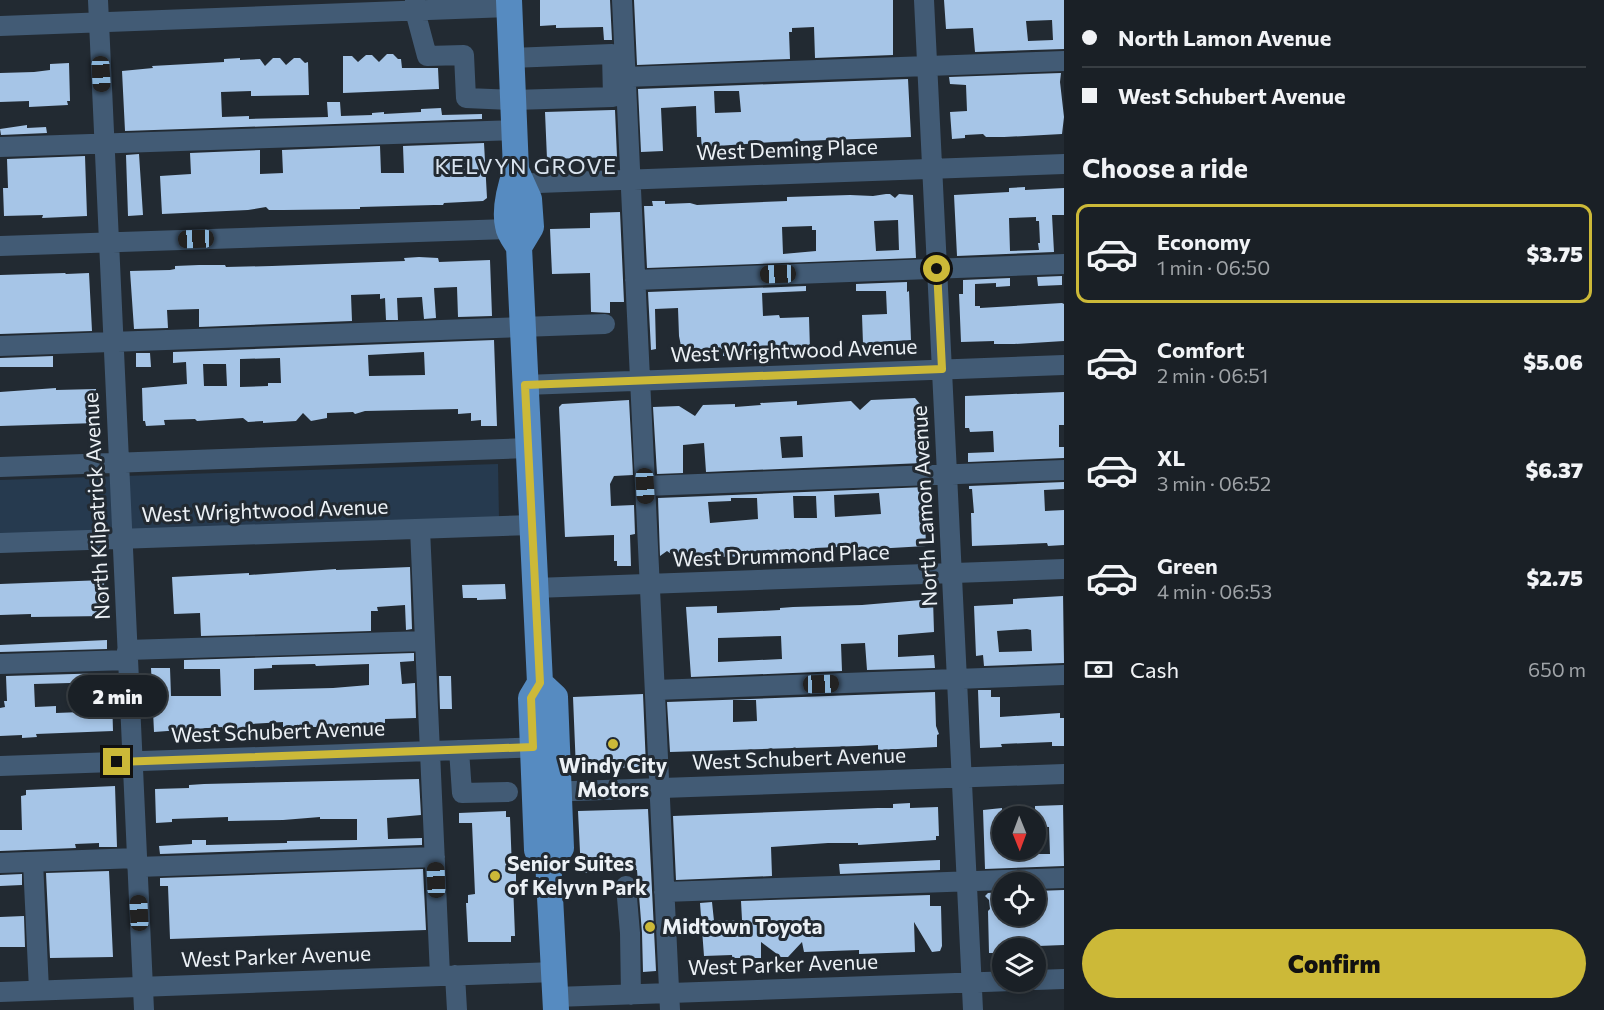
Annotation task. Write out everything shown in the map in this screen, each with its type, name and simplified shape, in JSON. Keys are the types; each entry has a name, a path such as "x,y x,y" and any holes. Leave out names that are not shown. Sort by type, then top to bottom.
{"main road":[{"path":"509,4 516,179 529,200 531,227 513,238 522,328 540,683 531,698 545,747 547,792 537,849 548,859 555,1004"}],"street":[{"name":"North Kilpatrick Avenue","path":"98,0 144,1010"},
{"path":"622,0 669,1002"},
{"name":"North Lamon Avenue","path":"924,0 973,1010"},
{"path":"0,26 415,5 509,4"},
{"path":"415,5 427,56 464,55 466,98 513,100 613,97 612,54 511,58"},
{"path":"625,77 1064,61"},
{"path":"0,147 514,130"},
{"name":"West Deming Place","path":"516,179 630,179 1064,164"},
{"path":"0,246 109,242 513,238"},
{"path":"635,280 1064,264"},
{"path":"0,346 605,324"},
{"name":"West Wrightwood Avenue","path":"525,385 1064,365"},
{"path":"0,467 528,448"},
{"path":"645,486 1064,470"},
{"name":"West Wrightwood Avenue","path":"0,543 532,525"},
{"path":"420,529 435,857 448,975 457,1010"},
{"name":"West Drummond Place","path":"536,588 1064,569"},
{"path":"0,664 128,655 425,641"},
{"path":"655,690 1064,675"},
{"name":"West Schubert Avenue","path":"0,766 545,747"},
{"path":"459,750 462,793 508,792"},
{"name":"West Schubert Avenue","path":"547,792 1064,774"},
{"path":"0,863 137,863 435,857"},
{"path":"33,862 39,990"},
{"path":"664,892 1064,878"},
{"path":"626,886 630,933 631,995"},
{"name":"West Parker Avenue","path":"0,992 554,972"},
{"path":"1046,980 1064,979"},
{"name":"West Parker Avenue","path":"555,1004 631,995 669,1002 992,982"}],"shaded area":[{"path":"498,464 499,519 0,535 0,480"}],"building":[{"path":"540,0 610,0 612,40 604,40 603,27 540,26"},
{"path":"634,0 893,0 893,55 815,58 814,27 792,28 792,32 789,32 790,59 637,65"},
{"path":"944,0 1064,0 1064,49 975,52 973,28 946,29","holes":["1052,20 1053,40 1028,41 1026,21"]},
{"path":"387,54 393,54 401,59 402,68 438,68 439,89 343,93 343,56 352,56 358,62 366,55 372,55 379,62"},
{"path":"240,58 240,60 260,59 265,66 273,58 280,58 286,65 294,58 308,62 309,95 251,96 251,91 221,92 222,117 249,116 249,119 328,117 327,102 340,102 341,116 372,115 372,113 384,112 384,114 421,112 421,109 441,108 442,115 482,114 482,119 125,131 122,71 153,68 152,66 224,62 224,59"},
{"path":"69,63 70,101 67,101 68,105 29,107 29,101 0,102 0,73 50,70 50,64"},
{"path":"1061,73 1064,117 1062,134 986,137 983,134 965,135 965,138 952,139 950,112 967,111 966,85 950,84 949,77"},
{"path":"908,79 911,137 774,142 717,146 717,149 702,150 701,137 697,137 696,106 661,108 663,151 641,152 638,89","holes":["714,91 739,91 741,112 715,113"]},
{"path":"615,110 617,157 547,159 545,112"},
{"path":"27,125 27,128 46,127 47,133 1,135 0,129"},
{"path":"484,143 487,198 483,201 444,203 443,205 360,207 360,209 269,210 266,207 162,214 160,176 191,174 190,153 260,150 260,174 283,173 282,150 380,146 381,173 404,173 403,146"},
{"path":"139,154 143,215 128,216 126,155"},
{"path":"85,156 87,216 42,218 43,215 4,216 3,188 8,188 7,159"},
{"path":"1025,187 1025,190 1064,188 1064,215 1052,215 1054,252 957,256 954,195 1009,192 1009,188","holes":["1036,217 1036,221 1039,221 1039,250 1010,251 1009,218"]},
{"path":"890,194 895,198 899,194 913,195 916,258 647,268 644,206 653,206 652,201 665,201 665,204 697,205 787,201 787,197","holes":["898,220 899,250 876,251 874,221","812,226 812,230 816,230 816,251 783,254 782,227"]},
{"path":"620,212 624,302 610,302 610,313 591,312 590,273 552,274 550,229 590,228 590,213"},
{"path":"404,258 438,258 439,262 490,260 492,316 458,317 457,287 434,288 436,318 424,319 422,297 397,298 398,320 386,320 385,298 380,299 380,294 351,295 352,321 199,327 199,309 167,310 168,328 134,329 130,271 170,270 175,269 175,266 199,265 225,265 226,267 405,261"},
{"path":"89,273 92,331 0,334 0,275"},
{"path":"1062,276 1062,285 1038,286 1037,277"},
{"path":"1010,278 1010,286 996,287 996,283 975,284 975,306 980,306 980,308 1062,303 1064,304 1064,341 1014,344 994,344 994,341 961,342 959,294 963,294 963,280"},
{"path":"907,282 911,340 879,342 875,347 870,343 863,344 862,315 887,314 886,291 856,291 856,284"},
{"path":"806,286 806,291 762,293 763,316 809,317 810,350 765,348 765,354 723,356 723,349 686,350 686,346 681,346 679,336 678,308 655,309 656,349 651,350 648,292"},
{"path":"494,340 497,426 481,426 481,420 471,421 471,413 458,414 458,409 365,411 355,414 353,412 327,413 327,418 311,421 303,413 296,421 263,423 263,421 248,422 243,418 197,421 195,419 164,420 165,425 146,426 143,421 142,388 187,384 186,362 173,363 173,352","holes":["424,352 425,375 369,376 368,355","280,358 281,383 240,387 240,359","203,364 226,364 227,386 204,386"]},
{"path":"136,353 150,353 151,367 136,367"},
{"path":"53,356 53,367 0,367 0,358"},
{"path":"56,388 56,390 96,389 97,423 0,426 0,392"},
{"path":"1064,392 1064,425 1059,425 1059,447 1064,447 1064,458 968,462 968,453 994,452 993,431 970,432 969,428 965,428 965,396"},
{"path":"915,398 920,404 921,413 925,416 921,419 922,447 926,450 922,453 923,463 706,472 704,443 683,445 683,473 657,474 653,407 679,406 695,416 703,405 735,404 735,407 797,401 797,405 851,401 860,410 871,400","holes":["802,436 803,457 782,458 780,437"]},
{"path":"629,400 633,475 614,476 610,484 611,506 634,505 635,534 630,535 631,566 617,566 617,561 614,561 614,535 565,537 559,407 562,404"},
{"path":"1064,482 1064,489 1044,490 1045,511 1064,510 1064,545 1048,546 1047,543 972,546 971,513 974,513 972,489 969,489 969,486"},
{"path":"926,487 927,491 924,491 926,546 839,551 838,547 815,548 815,551 717,557 717,554 674,556 667,551 660,556 658,498","holes":["879,493 881,514 835,517 834,495","793,496 816,496 817,518 794,518","731,498 757,498 758,519 710,523 708,502 731,501"]},
{"path":"410,567 412,629 406,630 405,605 377,607 378,611 371,611 371,631 201,636 200,613 174,614 172,577"},
{"path":"104,580 105,616 0,615 0,584"},
{"path":"505,584 506,599 463,598 462,585"},
{"path":"1063,596 1064,663 984,666 983,655 976,656 974,606 1013,604 1013,599","holes":["1031,630 1032,651 999,652 997,631"]},
{"path":"933,599 934,632 898,635 898,657 934,655 935,668 867,670 865,643 841,644 842,671 691,677 686,607 717,606 717,613 780,610 780,608 793,607 862,605","holes":["781,636 782,659 718,662 718,638"]},
{"path":"107,640 107,649 0,652 0,645"},
{"path":"414,653 414,661 400,662 402,684 415,683 416,718 385,719 385,723 331,727 283,727 283,722 250,724 251,729 222,730 222,727 154,732 151,668 170,668 171,696 221,696 220,669 184,669 184,660","holes":["315,664 316,666 369,664 369,685 254,690 254,669 272,668 272,665"]},
{"path":"108,673 109,676 92,676 94,697 112,697 113,731 36,734 37,737 22,738 22,735 0,736 0,708 5,707 4,701 7,701 6,676","holes":["34,684 80,684 81,712 56,713 56,706 35,707"]},
{"path":"439,676 451,676 452,709 440,709"},
{"path":"978,690 991,690 991,697 1000,697 1000,717 1060,713 1060,718 1064,718 1064,746 1052,746 1052,742 1001,744 1002,747 980,748"},
{"path":"935,692 936,726 939,734 937,735 937,747 878,750 878,745 670,752 667,702","holes":["733,700 756,700 757,721 733,722"]},
{"name":"Windy City Motors","path":"643,694 646,767 576,770 573,697"},
{"path":"419,779 421,815 387,818 388,839 422,838 422,845 160,854 159,846 192,844 192,840 206,840 206,845 357,840 357,819 320,819 320,817 228,821 228,817 172,819 172,822 156,823 155,789 189,788 189,785 204,784"},
{"path":"115,786 117,847 99,847 99,843 75,844 76,848 0,851 0,830 22,830 21,796 26,795 26,790"},
{"path":"910,803 910,808 938,807 939,836 936,836 936,840 771,847 772,876 676,880 673,816 893,808 893,804"},
{"path":"1063,805 1064,866 985,869 983,810 992,809 992,860 1046,860 1046,854 1050,854 1046,806 1035,806"},
{"name":"Midtown Toyota","path":"648,809 656,971 643,972 637,870 581,873 578,811"},
{"name":"Senior Suites of Kelyvn Park","path":"506,811 506,817 510,817 512,869 516,869 516,883 513,883 515,936 511,936 511,942 468,942 466,903 468,903 468,895 475,894 472,823 459,823 459,813"},
{"path":"940,860 940,870 840,874 839,864"},
{"path":"423,869 426,930 170,939 168,886 160,886 160,878"},
{"path":"109,871 113,957 50,958 46,873"},
{"path":"22,874 22,885 0,886 0,875"},
{"path":"1064,890 1064,945 1046,946 1046,938 992,938 992,953 989,953 988,911 990,909 989,900 985,896 992,893 992,926 1046,926 1046,891"},
{"path":"930,895 930,906 941,906 942,946 940,951 932,952 914,922 915,952 859,954 859,950 804,952 802,942 788,957 781,957 761,942 761,958 732,958 732,955 704,956 700,903 712,902 714,921 742,920 741,901"},
{"path":"24,916 25,947 0,947 0,917"}],"place":[{"name":"Windy City Motors","path":"613,744"},
{"name":"Senior Suites of Kelyvn Park","path":"495,876"},
{"name":"Midtown Toyota","path":"650,927"}],"district":[{"name":"KELVYN GROVE","path":"526,166"}],"route":[{"path":"117,762 533,747 531,698 540,683 525,385 942,369 937,269"}]}
